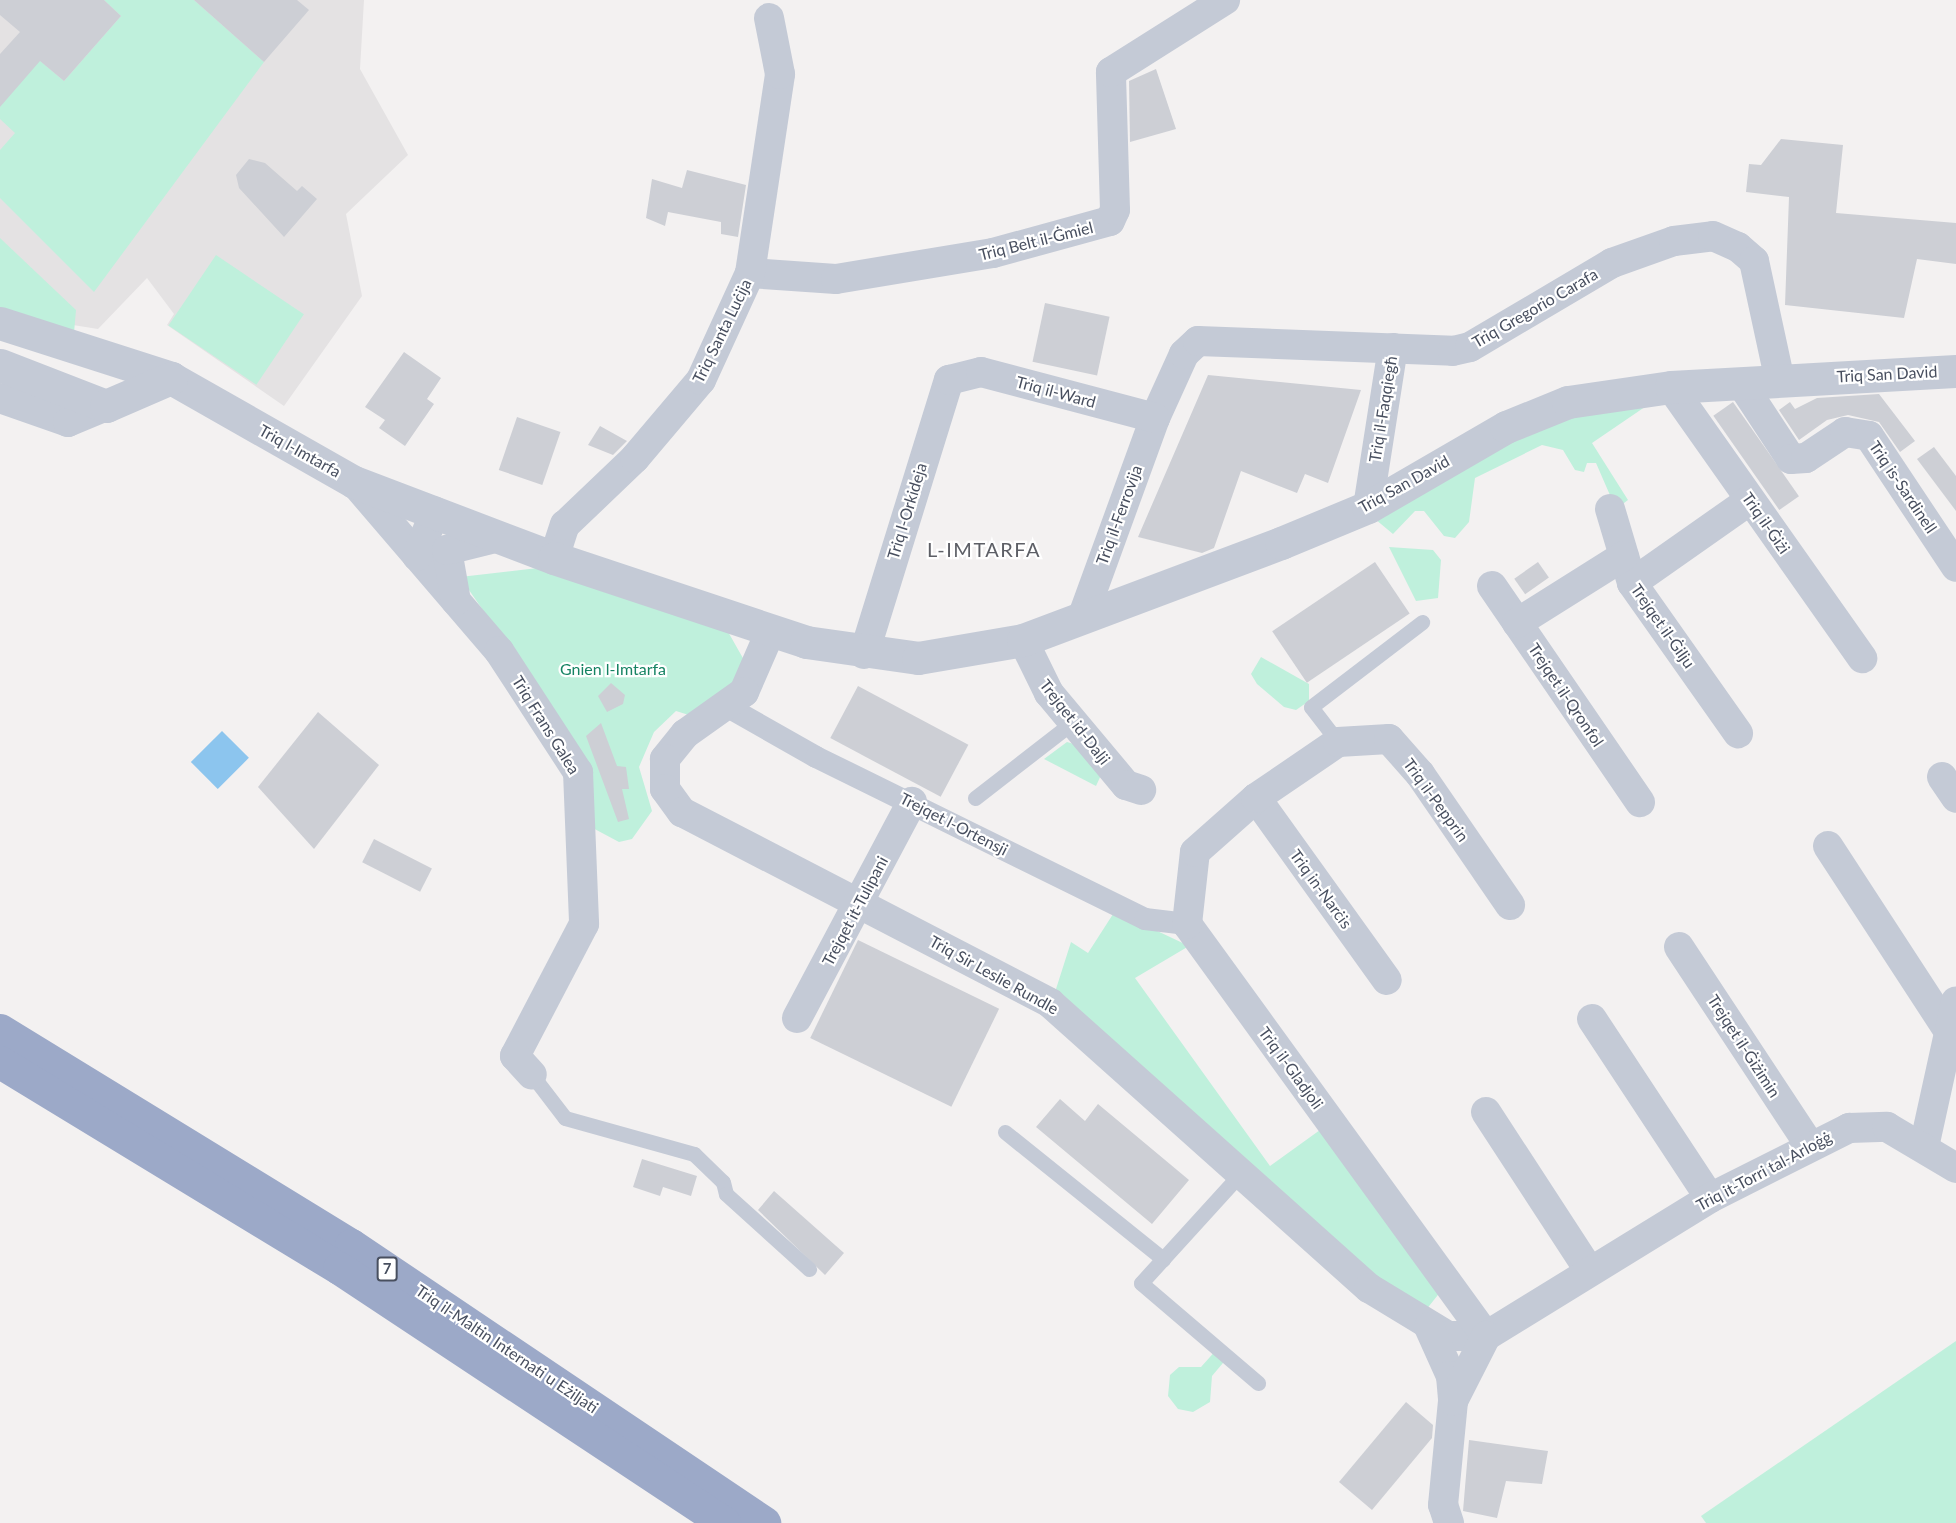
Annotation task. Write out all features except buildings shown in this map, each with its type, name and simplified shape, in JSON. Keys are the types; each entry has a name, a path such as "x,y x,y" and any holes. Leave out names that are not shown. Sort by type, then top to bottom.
{"highway":[{"name":"Triq il-Maltin Internati u Eżiljati","path":"0,1030 351,1245 764,1523"},
{"name":"Triq il-Maltin Internati u Eżiljati","path":"0,1062 339,1268 724,1523"}],"street":[{"name":"Triq Belt il-Ġmiel","path":"750,273 836,279 993,253 1110,221 1115,210 1110,72 1225,0"},
{"name":"Triq Santa Luċija","path":"554,558 565,525 635,458 701,380 750,273 780,74 768,18"},
{"name":"Triq Gregorio Carafa","path":"1155,418 1185,354 1198,341 1393,348 1470,347 1611,263 1674,241 1713,236 1754,261 1780,381"},
{"name":"Triq l-Imtarfa","path":"0,322 171,378 354,482 554,558 771,630 864,654"},
{"name":"Triq il-Faqqiegħ","path":"1368,507 1393,348"},
{"path":"1941,370 1956,355"},
{"path":"0,365 106,406"},
{"name":"Triq San David","path":"864,654 948,657 1023,640 1084,613 1368,507 1535,412 1671,387 1941,370"},
{"name":"Triq il-Ward","path":"958,374 981,372 1155,418"},
{"name":"Triq l-Orkideja","path":"864,654 944,390 958,374"},
{"path":"0,398 68,422 171,378"},
{"name":"Triq is-Sardinell","path":"1741,383 1791,459 1806,458 1845,432 1869,436 1956,567"},
{"name":"Triq il-Ġiżi","path":"1671,387 1862,658"},
{"name":"Triq il-Ferrovija","path":"1084,613 1155,418"},
{"name":"Triq Frans Galea","path":"354,482 499,651 578,772 584,924 515,1056 532,1074"},
{"path":"1517,623 1628,570 1750,500"},
{"name":"Trejqet il-Ġilju","path":"1610,510 1628,570 1737,733"},
{"path":"417,556 435,512"},
{"path":"456,601 447,550 499,537"},
{"name":"Trejqet il-Qronfol","path":"1492,586 1640,802"},
{"name":"Triq Sir Leslie Rundle","path":"771,630 754,675 728,707 685,734 665,759 662,774 673,802 682,812 1050,1003 1242,1172 1369,1288 1429,1327 1448,1336 1486,1336"},
{"name":"Trejqet id-Dalji","path":"1023,640 1049,693 1126,785 1141,790"},
{"name":"Trejqet l-Ortensji","path":"728,707 816,757 912,802 1145,919 1187,924"},
{"name":"Triq il-Pepprin","path":"1338,742 1389,739 1420,774 1510,905"},
{"path":"1187,924 1194,852 1256,798 1338,742"},
{"name":"Triq in-Narċis","path":"1256,798 1387,980"},
{"name":"Trejqet it-Tulipani","path":"797,1018 861,905 912,802"},
{"path":"1828,846 1948,1030"},
{"name":"Triq il-Gladjoli","path":"1187,924 1486,1336"},
{"name":"Trejqet il-Ġiżimin","path":"1679,947 1809,1144"},
{"path":"1924,1147 1956,1001"},
{"path":"1592,1018 1710,1198"},
{"path":"1486,1112 1589,1270"},
{"name":"Triq it-Torri tal-Arloġġ","path":"1486,1336 1589,1270 1710,1198 1809,1144 1848,1128 1887,1127 1956,1168"},
{"path":"1429,1327 1451,1376 1453,1401 1443,1505 1449,1523"},
{"path":"1453,1401 1486,1336"}],"lane":[{"path":"1338,742 1311,707 1422,622"},
{"path":"975,798 1073,722"},
{"path":"532,1074 565,1118 694,1154 723,1182 726,1194 809,1269"},
{"path":"1005,1132 1163,1259"},
{"path":"1242,1172 1141,1283 1258,1383"}],"shaded area":[{"path":"0,0 364,0 360,69 408,155 346,214 362,296 284,406 167,325 174,314 147,278 98,329 73,325 74,333 0,310"}],"green space":[{"path":"104,0 194,0 264,62 94,292 0,198 0,150 15,133 0,119 0,107 26,49 64,81 121,16"},
{"path":"0,238 76,310 74,333 0,310"},
{"path":"216,255 304,314 256,385 168,325"},
{"path":"1658,398 1592,443 1628,500 1616,509 1596,463 1587,463 1584,472 1575,470 1563,450 1542,445 1475,478 1469,522 1455,538 1444,536 1424,511 1415,511 1393,534 1375,519 1535,425"},
{"path":"1389,547 1433,550 1441,560 1438,598 1416,601"},
{"name":"Gnien l-Imtarfa","path":"538,568 727,630 744,660 727,696 692,716 676,711 654,732 639,767 652,811 632,839 619,842 589,826 591,766 460,577"},
{"path":"1261,657 1309,684 1309,701 1296,710 1284,707 1257,684 1251,674"},
{"path":"1067,742 1081,746 1102,773 1096,786 1044,759"},
{"path":"1115,911 1189,946 1135,978 1270,1166 1320,1130 1441,1291 1422,1315 1362,1267 1056,989 1071,942 1088,953"},
{"path":"1956,1341 1956,1523 1706,1523 1701,1516"},
{"path":"1218,1348 1228,1357 1212,1376 1210,1402 1193,1412 1178,1409 1168,1396 1170,1375 1179,1367 1201,1367"}],"water":[{"path":"222,731 249,758 218,789 191,762"}],"district":[{"name":"L-IMTARFA","path":"984,549"}]}
